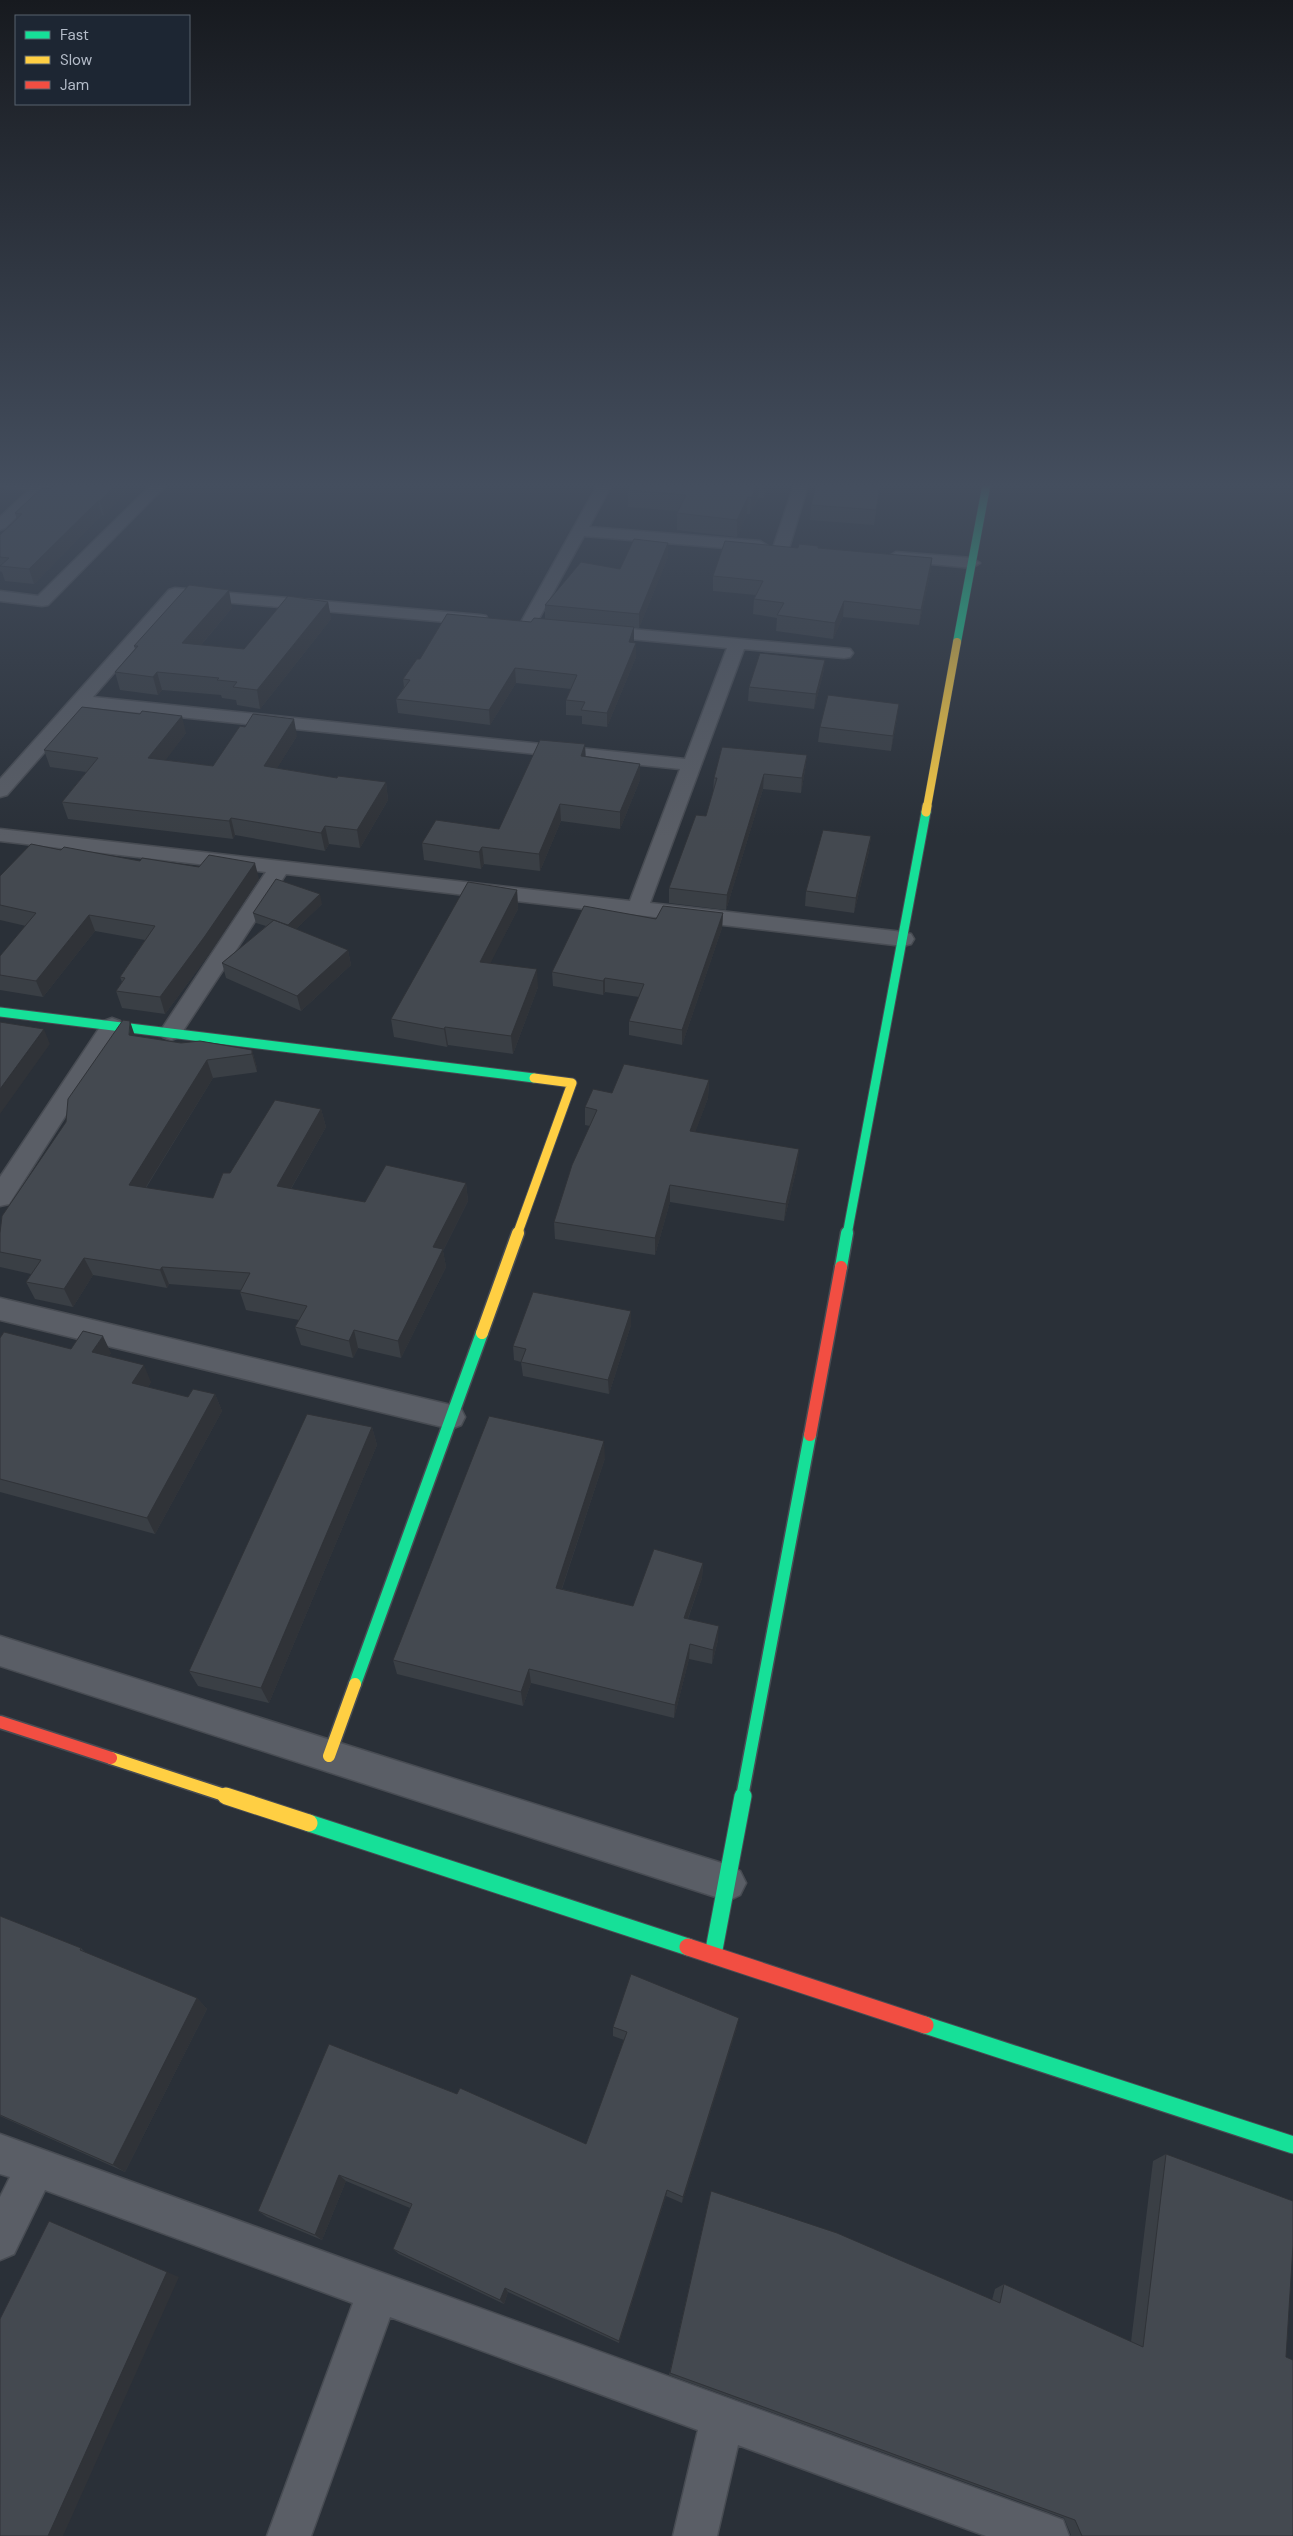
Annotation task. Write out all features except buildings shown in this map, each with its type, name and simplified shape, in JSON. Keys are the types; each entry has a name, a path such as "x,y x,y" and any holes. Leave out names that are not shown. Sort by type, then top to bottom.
{"street":[{"path":"0,791 169,600"},
{"path":"258,600 547,626"},
{"path":"528,624 541,600"},
{"path":"713,1955 728,1883 965,600"},
{"path":"585,630 844,654"},
{"path":"638,908 737,644"},
{"path":"80,701 692,765"},
{"path":"0,835 903,939"},
{"path":"171,1032 280,867"},
{"path":"0,1012 572,1083 329,1756"},
{"path":"0,1197 112,1026"},
{"path":"0,1309 451,1417"},
{"path":"0,1651 728,1883"},
{"path":"0,1722 1293,2145"},
{"path":"0,2240 18,2160 1047,2536"},
{"path":"289,2536 378,2292"},
{"path":"695,2536 722,2418"}],"traffic: fast":[{"path":"957,642 965,600"},
{"path":"841,1267 926,812"},
{"path":"0,1012 534,1078"},
{"path":"355,1684 482,1333"},
{"path":"713,1955 810,1435"},
{"path":"309,1823 688,1947"},
{"path":"925,2025 1293,2145"}],"traffic: slow":[{"path":"926,812 957,642"},
{"path":"482,1333 572,1083 534,1078"},
{"path":"329,1756 355,1684"},
{"path":"111,1758 309,1823"}],"traffic: jam":[{"path":"810,1435 841,1267"},
{"path":"0,1722 111,1758"},
{"path":"688,1947 925,2025"}]}
